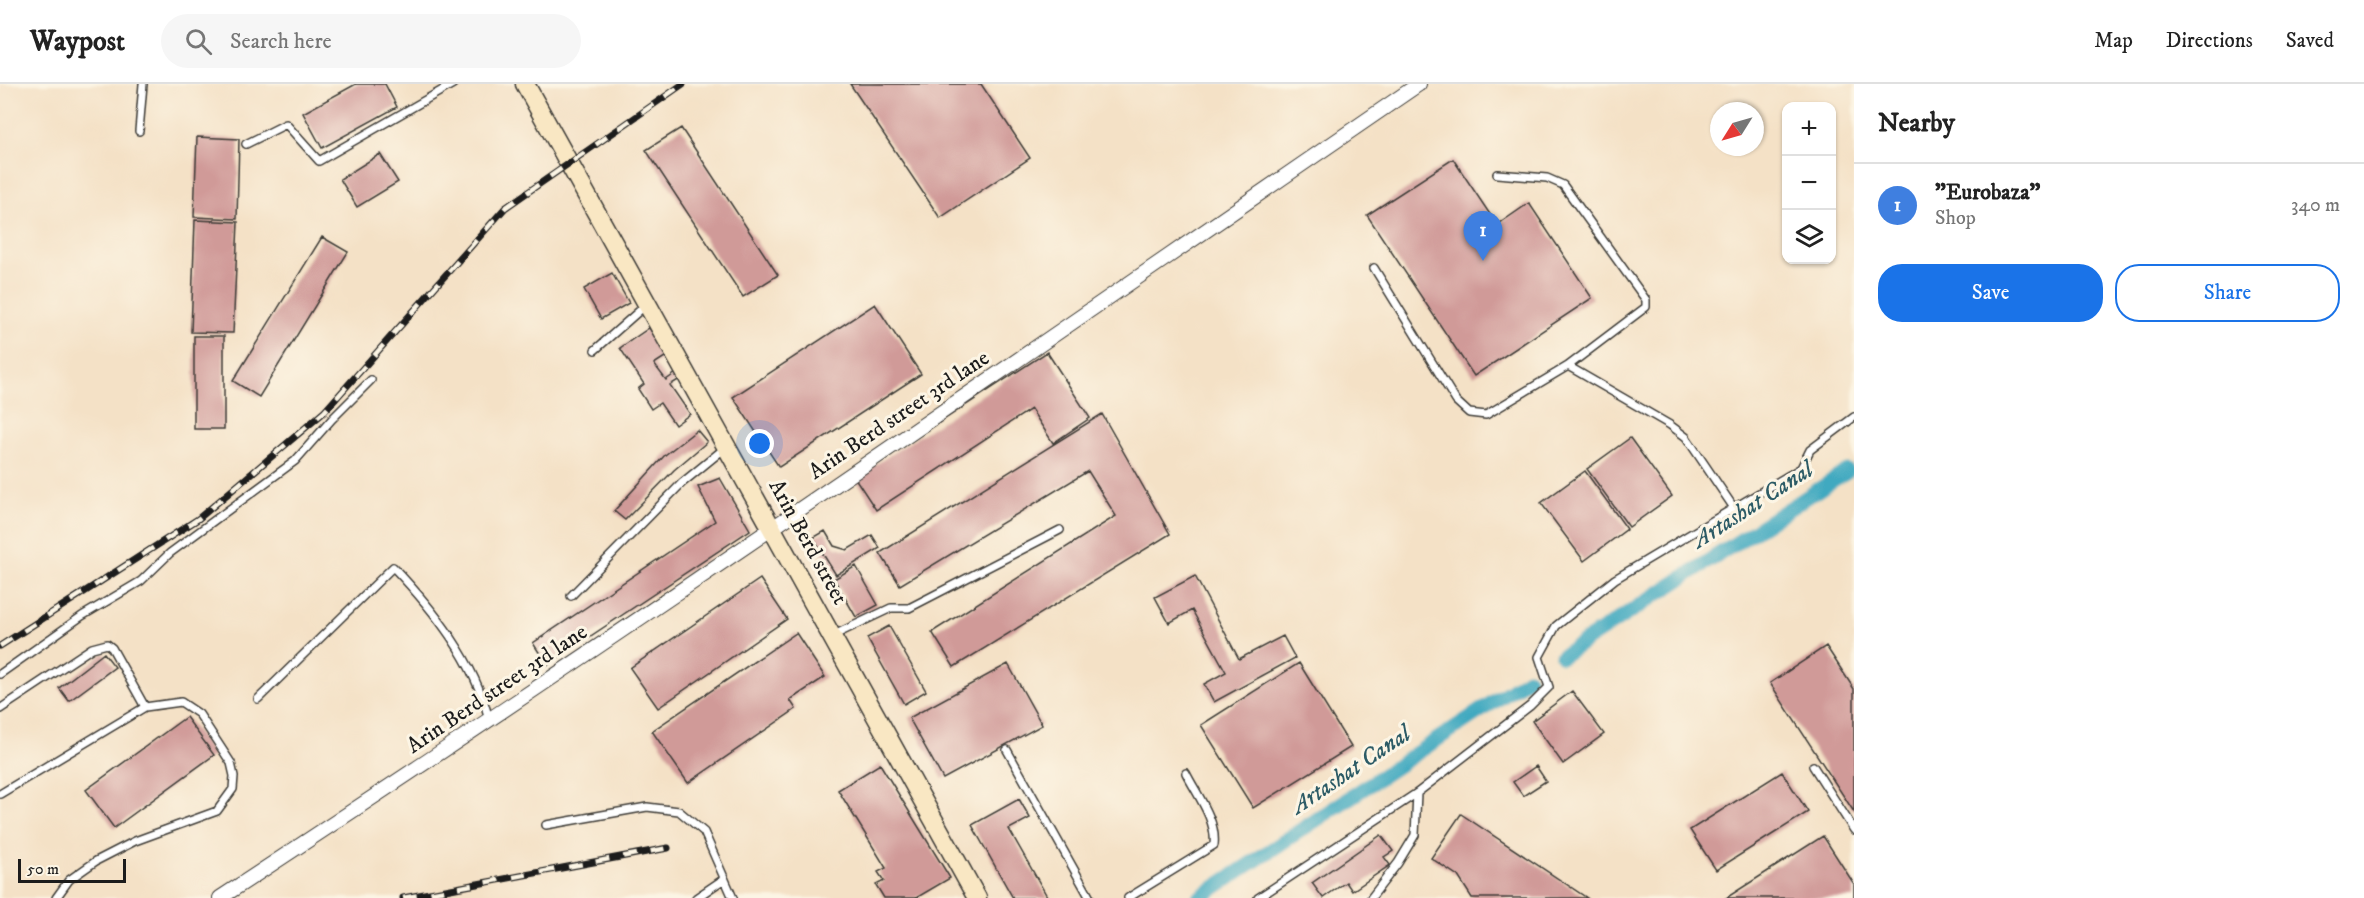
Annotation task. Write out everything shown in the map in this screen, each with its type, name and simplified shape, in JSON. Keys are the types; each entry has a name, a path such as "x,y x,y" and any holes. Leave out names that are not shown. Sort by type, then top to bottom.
{"street":[{"name":"Arin Berd street","path":"525,84 977,898"},
{"name":"Arin Berd street 3rd lane","path":"220,898 489,720 772,528 1419,84"}],"lane":[{"path":"139,131 142,84"},
{"path":"246,144 286,124 319,161 453,84"},
{"path":"1374,268 1456,401 1469,413 1486,415 1568,366 1646,307 1646,300 1563,184 1546,178 1497,174"},
{"path":"595,350 648,304"},
{"path":"1568,366 1670,425 1686,437 1734,508"},
{"path":"0,674 82,616 141,581 170,553 295,461 332,419 371,381"},
{"path":"1258,898 1417,793 1530,706 1549,687 1539,657 1556,626 1615,579 1801,468 1810,450 1854,417"},
{"path":"571,596 682,483 727,446"},
{"path":"832,636 891,608 909,608 1060,530"},
{"path":"258,699 393,567 411,586 455,644 473,674 484,700 489,720"},
{"path":"0,709 92,648 107,644 112,648 145,707"},
{"path":"0,794 145,707 181,702 200,714 231,763 234,776 233,789 217,811 135,841 96,861 69,880 56,898"},
{"path":"1007,750 1090,898"},
{"path":"1813,766 1854,831"},
{"path":"1128,898 1214,845 1215,834 1209,818 1186,773"},
{"path":"1371,898 1398,863 1415,835 1417,793"},
{"path":"546,825 647,807 679,811 704,831 733,898"},
{"path":"696,898 724,879"}],"building":[{"path":"356,84 385,84 397,107 322,148 303,113"},
{"path":"850,84 981,84 1030,158 940,218"},
{"path":"681,128 778,275 743,297 646,150"},
{"path":"197,137 239,139 237,219 194,217"},
{"path":"380,154 398,182 357,207 340,179"},
{"path":"1453,159 1497,225 1529,203 1592,298 1474,376 1367,215"},
{"path":"195,220 238,222 233,333 191,332"},
{"path":"322,237 348,252 259,397 233,381"},
{"path":"612,273 629,303 601,319 584,289"},
{"path":"875,304 921,374 779,467 733,397"},
{"path":"649,328 668,355 654,364 666,380 676,373 680,379 670,385 690,414 675,425 660,403 651,409 638,389 644,384 620,348"},
{"path":"194,336 224,336 224,429 194,429"},
{"path":"1047,352 1090,418 1053,443 1031,409 876,510 855,478"},
{"path":"1102,414 1170,534 954,667 932,632 1116,516 1088,471 900,585 880,553"},
{"path":"697,430 707,442 674,470 625,520 614,511 665,455"},
{"path":"1630,438 1672,496 1629,527 1587,469"},
{"path":"1585,471 1627,529 1584,561 1541,503"},
{"path":"720,478 750,530 547,665 533,643 715,521 698,487"},
{"path":"825,531 834,546 847,550 872,535 880,548 836,575 813,538"},
{"path":"856,566 878,605 856,617 834,579"},
{"path":"1195,576 1239,659 1283,636 1295,658 1214,702 1204,684 1226,672 1192,610 1169,623 1155,597"},
{"path":"760,579 787,619 658,708 630,668"},
{"path":"889,626 926,691 904,704 867,638"},
{"path":"796,633 825,677 790,700 796,709 688,783 652,731"},
{"path":"1826,646 1854,689 1854,812 1770,683"},
{"path":"104,653 115,667 69,701 59,688"},
{"path":"1299,663 1351,747 1253,808 1201,725"},
{"path":"1008,664 1042,725 943,779 909,718"},
{"path":"1572,691 1604,734 1563,764 1532,721"},
{"path":"186,717 214,755 114,828 86,790"},
{"path":"880,764 950,878 916,898 884,898 876,885 884,881 878,872 886,868 838,790"},
{"path":"1536,766 1546,781 1523,796 1513,782"},
{"path":"1782,772 1808,812 1716,870 1690,830"},
{"path":"1019,799 1030,818 1009,829 1048,898 1013,898 972,825"},
{"path":"1461,814 1587,898 1472,898 1458,876 1431,858"},
{"path":"1381,835 1393,851 1384,857 1390,865 1352,891 1346,882 1323,898 1312,883"},
{"path":"1823,836 1854,884 1854,898 1726,898"}],"waterway":[{"name":"Artashat Canal","path":"1562,656 1847,471"},
{"name":"Artashat Canal","path":"1199,898 1528,679"}],"railway":[{"path":"0,646 198,519 324,412 505,208 683,84"},
{"path":"403,898 668,848"}],"place":[{"name":"\"Eurobaza\"","path":"1483,261"}]}
